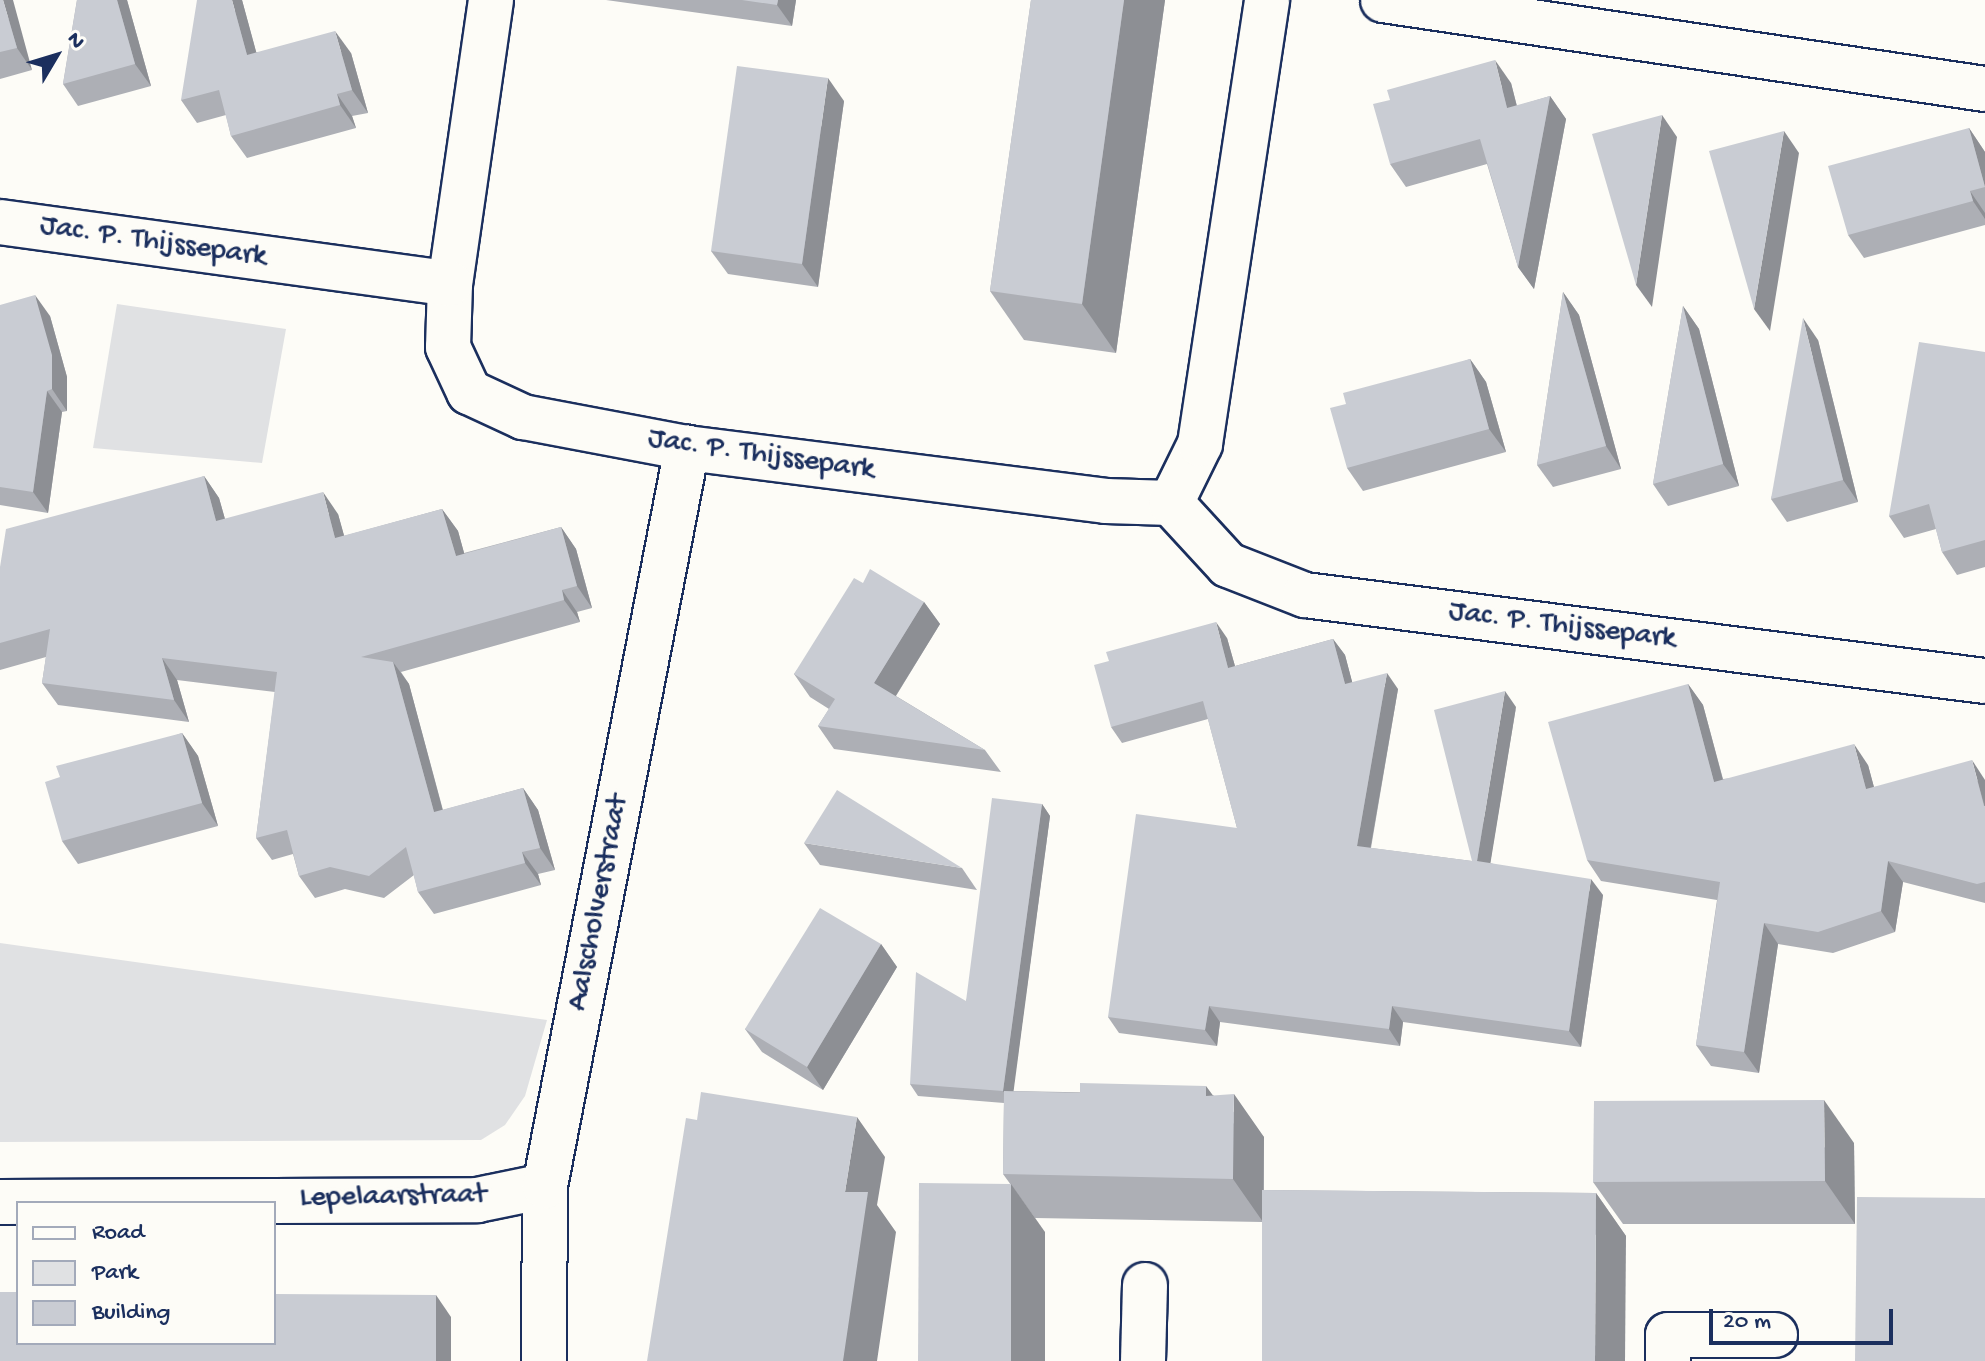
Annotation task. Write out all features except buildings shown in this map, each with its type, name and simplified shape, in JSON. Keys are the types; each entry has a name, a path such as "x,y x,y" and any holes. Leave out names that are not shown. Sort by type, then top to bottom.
{"street":[{"name":"Jac. P. Thijssepark","path":"491,0 450,284 448,347 469,392 523,417 687,448 1106,501 1171,503 1228,565 1305,595 1985,681"},
{"path":"1171,503 1200,444 1267,0"},
{"path":"1383,0 1985,89"},
{"name":"Jac. P. Thijssepark","path":"0,222 450,284"},
{"name":"Aalscholverstraat","path":"544,1361 545,1186 687,448"},
{"name":"Lepelaarstraat","path":"238,1201 477,1200 545,1186"},
{"path":"1143,1361 1145,1285"},
{"path":"1668,1361 1668,1335 1775,1335"}],"green space":[{"path":"117,304 286,329 262,463 93,448"},
{"path":"0,943 547,1020 525,1096 505,1125 481,1140 0,1142"}]}
